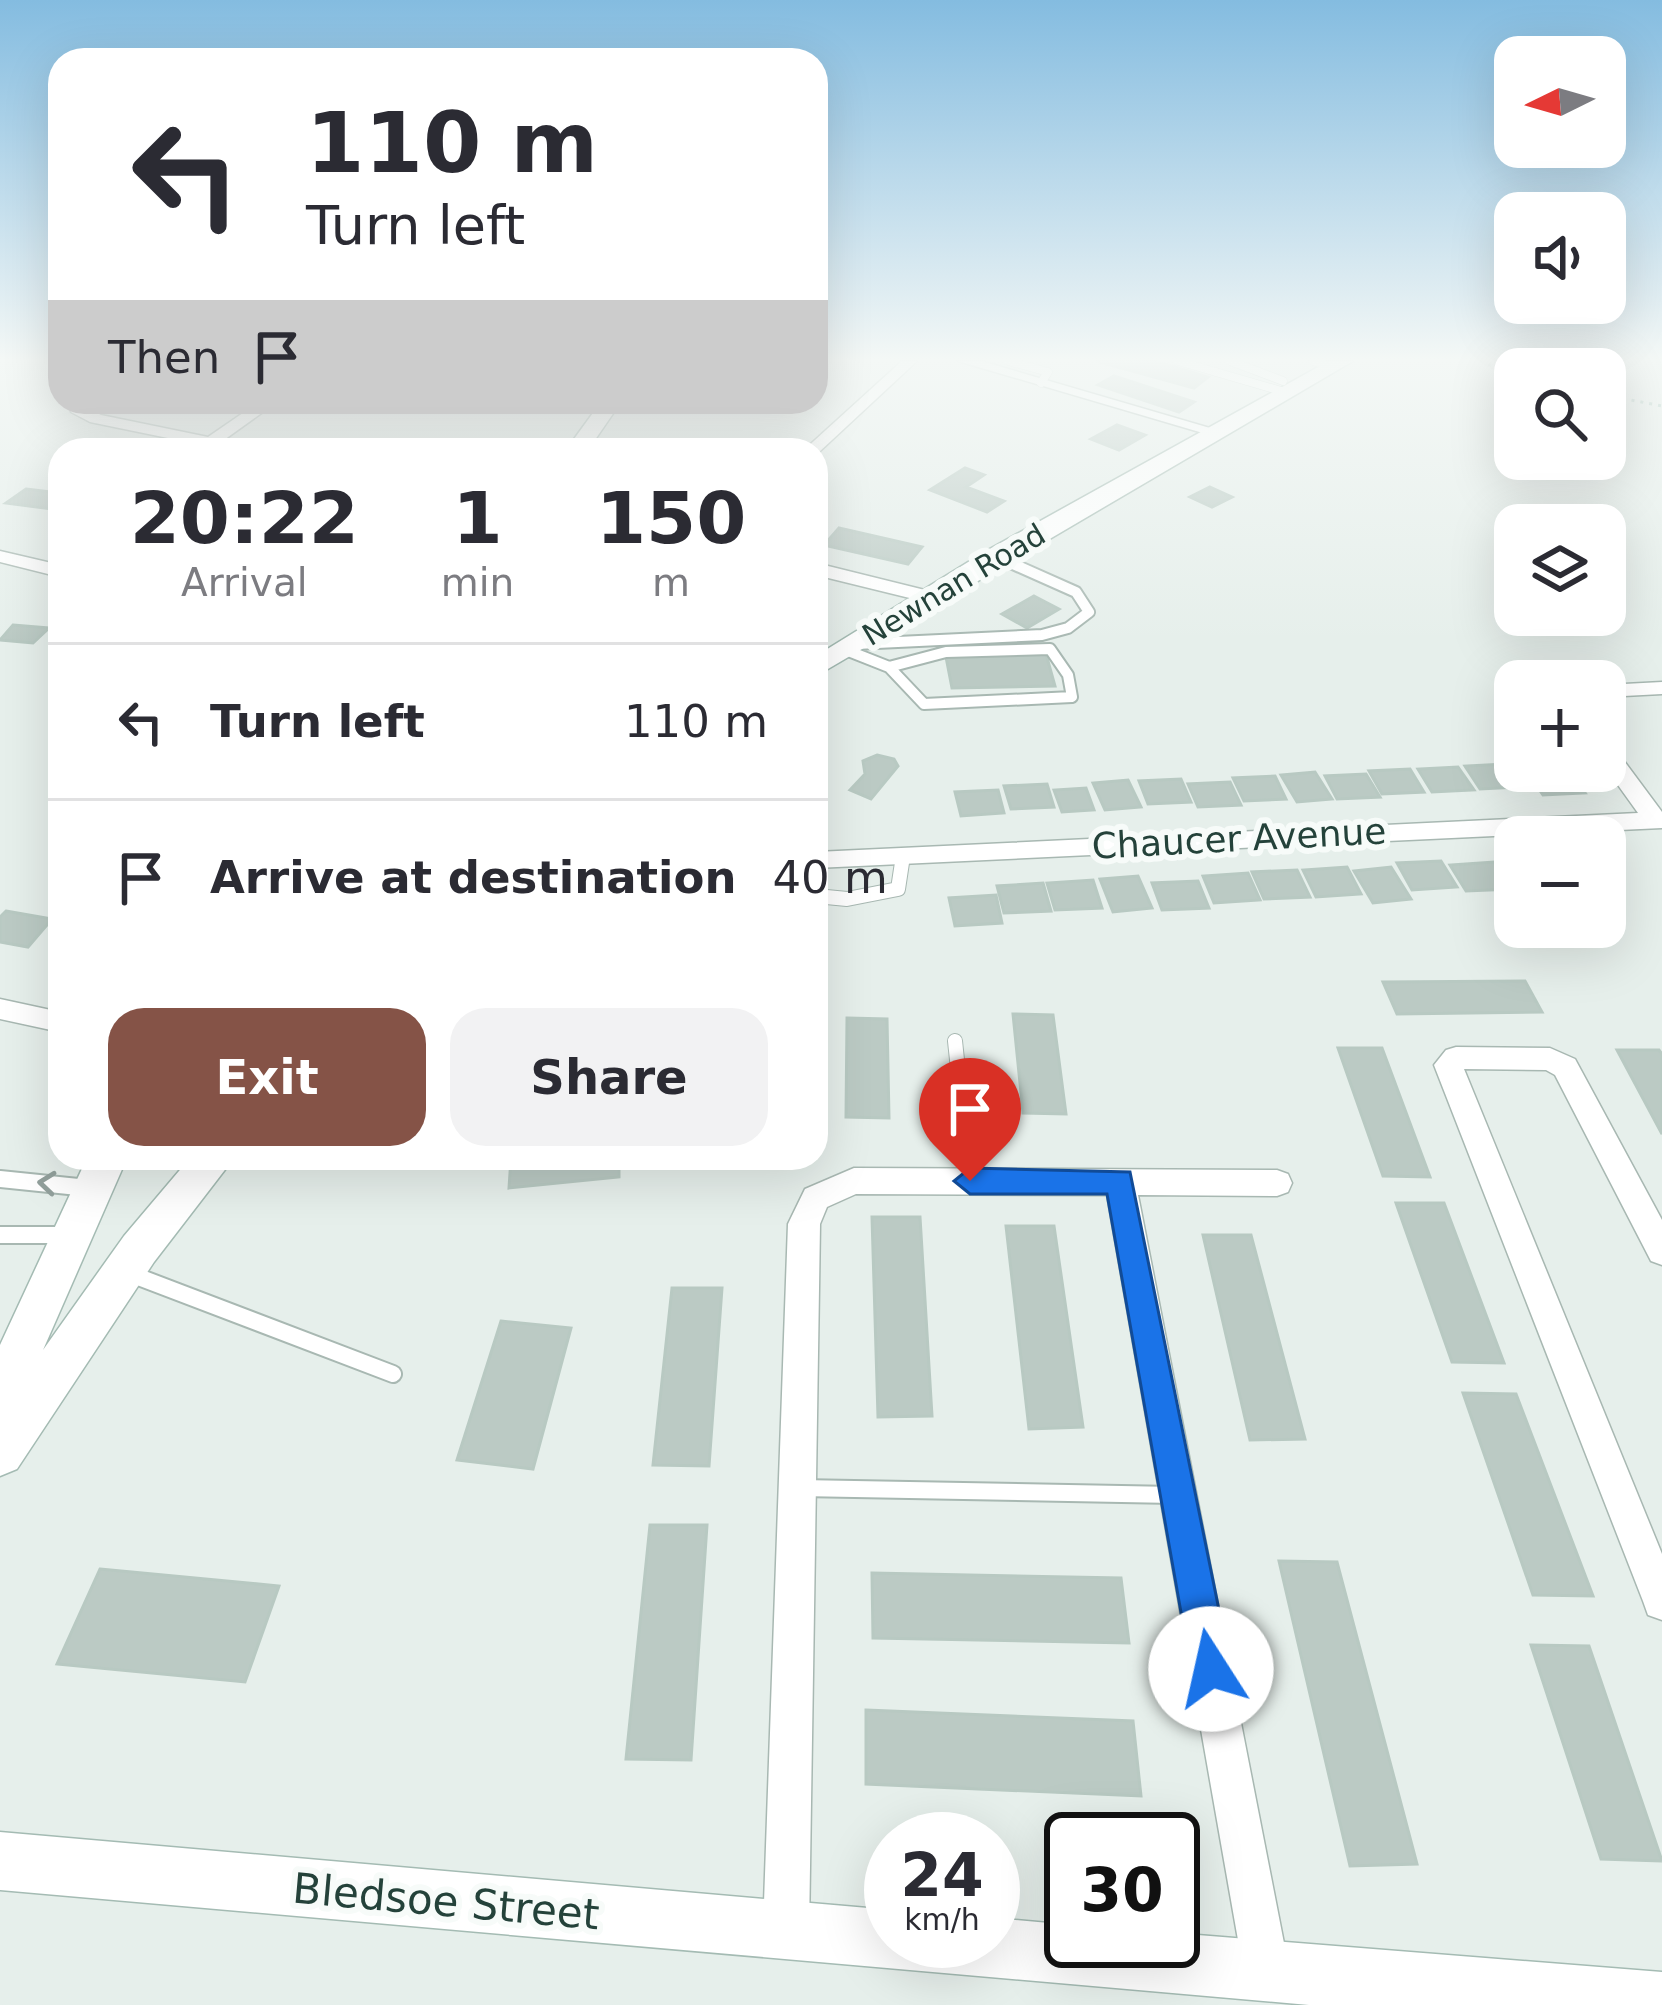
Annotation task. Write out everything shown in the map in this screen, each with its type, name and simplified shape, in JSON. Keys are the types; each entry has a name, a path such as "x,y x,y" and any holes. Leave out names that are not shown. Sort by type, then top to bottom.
{"main road":[{"name":"Newnan Road","path":"828,661 995,556 1180,455"},
{"path":"0,1452 123,1271 204,1170"},
{"path":"0,1396 100,1173"},
{"name":"Bledsoe Street","path":"0,1861 864,1938"},
{"name":"Bledsoe Street","path":"1020,1952 1662,2003"}],"street":[{"path":"33,565 48,554"},
{"path":"0,556 48,569"},
{"path":"828,571 930,597"},
{"path":"1626,690 1662,688"},
{"path":"1626,778 1658,820"},
{"name":"Chaucer Avenue","path":"828,859 1658,820"},
{"path":"0,1009 48,1019"},
{"path":"1662,1251 1565,1067 1550,1059 1456,1058 1448,1065 1662,1601"},
{"path":"786,1931 805,1224 816,1198 854,1181 1277,1183"},
{"path":"1120,1181 1267,1974"}],"lane":[{"path":"851,647 1042,635 1068,628 1089,613 1089,605 1076,592 995,556"},
{"path":"851,647 889,667 924,704 1072,697 1068,675 1050,649 946,652 889,667"},
{"path":"828,896 884,896 898,889 903,856"},
{"path":"955,1041 970,1181"},
{"path":"0,1179 100,1173"},
{"path":"0,1235 73,1234"},
{"path":"123,1271 393,1374"},
{"path":"797,1488 1179,1495"}],"building":[{"path":"965,468 984,475 966,487 1004,501 987,512 930,490"},
{"path":"1210,487 1232,497 1212,507 1190,497"},
{"path":"26,489 48,492 48,508 6,503"},
{"path":"839,528 922,547 908,564 828,546"},
{"path":"1034,596 1059,609 1027,628 1002,614"},
{"path":"13,625 48,628 33,643 0,640"},
{"path":"1046,654 1055,686 952,688 946,657"},
{"path":"877,755 894,759 898,766 871,799 850,790 865,774 863,761"},
{"path":"1494,765 1494,788 1480,789 1465,766"},
{"path":"1458,767 1474,790 1432,792 1418,769"},
{"path":"1410,769 1424,792 1382,794 1369,771"},
{"path":"1315,772 1332,799 1297,802 1281,775"},
{"path":"1366,774 1380,797 1337,799 1325,776"},
{"path":"1275,776 1286,799 1244,801 1233,778"},
{"path":"1181,779 1191,802 1148,804 1139,781"},
{"path":"1128,780 1141,807 1105,810 1093,783"},
{"path":"1230,782 1241,805 1198,807 1188,784"},
{"path":"1047,784 1054,807 1011,809 1004,786"},
{"path":"1086,788 1094,810 1062,812 1054,790"},
{"path":"998,790 1004,813 961,816 955,792"},
{"path":"1441,861 1457,887 1412,890 1397,863"},
{"path":"1494,862 1494,890 1466,891 1450,865"},
{"path":"1347,867 1361,894 1316,897 1303,870"},
{"path":"1391,867 1411,899 1373,903 1354,871"},
{"path":"1297,870 1310,897 1264,899 1252,872"},
{"path":"1248,873 1260,900 1214,903 1203,876"},
{"path":"1138,876 1152,908 1113,912 1100,879"},
{"path":"1093,880 1102,908 1055,910 1047,883"},
{"path":"1198,881 1209,908 1162,910 1152,883"},
{"path":"1043,883 1051,911 1004,913 997,886"},
{"path":"996,895 1002,923 955,926 949,898"},
{"path":"6,911 48,918 48,924 28,947 0,942 0,917"},
{"path":"1525,981 1542,1012 1397,1014 1383,982"},
{"path":"1013,1014 1053,1015 1066,1114 1023,1113"},
{"path":"847,1018 887,1019 889,1118 846,1117"},
{"path":"1338,1048 1382,1048 1430,1177 1383,1176"},
{"path":"1617,1050 1659,1050 1662,1054 1662,1134"},
{"path":"510,1170 619,1170 619,1177 509,1188"},
{"path":"1396,1203 1444,1203 1504,1363 1452,1362"},
{"path":"872,1217 920,1217 932,1416 878,1417"},
{"path":"1006,1226 1054,1226 1083,1427 1029,1429"},
{"path":"1203,1235 1251,1235 1305,1439 1250,1440"},
{"path":"672,1288 722,1288 709,1466 653,1465"},
{"path":"501,1321 571,1328 533,1469 457,1460"},
{"path":"1463,1393 1516,1394 1593,1596 1533,1595"},
{"path":"650,1525 707,1525 691,1760 626,1759"},
{"path":"1279,1561 1337,1562 1417,1864 1350,1866"},
{"path":"100,1569 279,1586 245,1682 57,1664"},
{"path":"872,1573 1121,1578 1129,1643 873,1638"},
{"path":"1531,1645 1589,1646 1662,1861 1601,1859"},
{"path":"866,1710 1133,1721 1141,1796 866,1784"}],"route":[{"path":"970,1181 1120,1181 1211,1669"}]}
